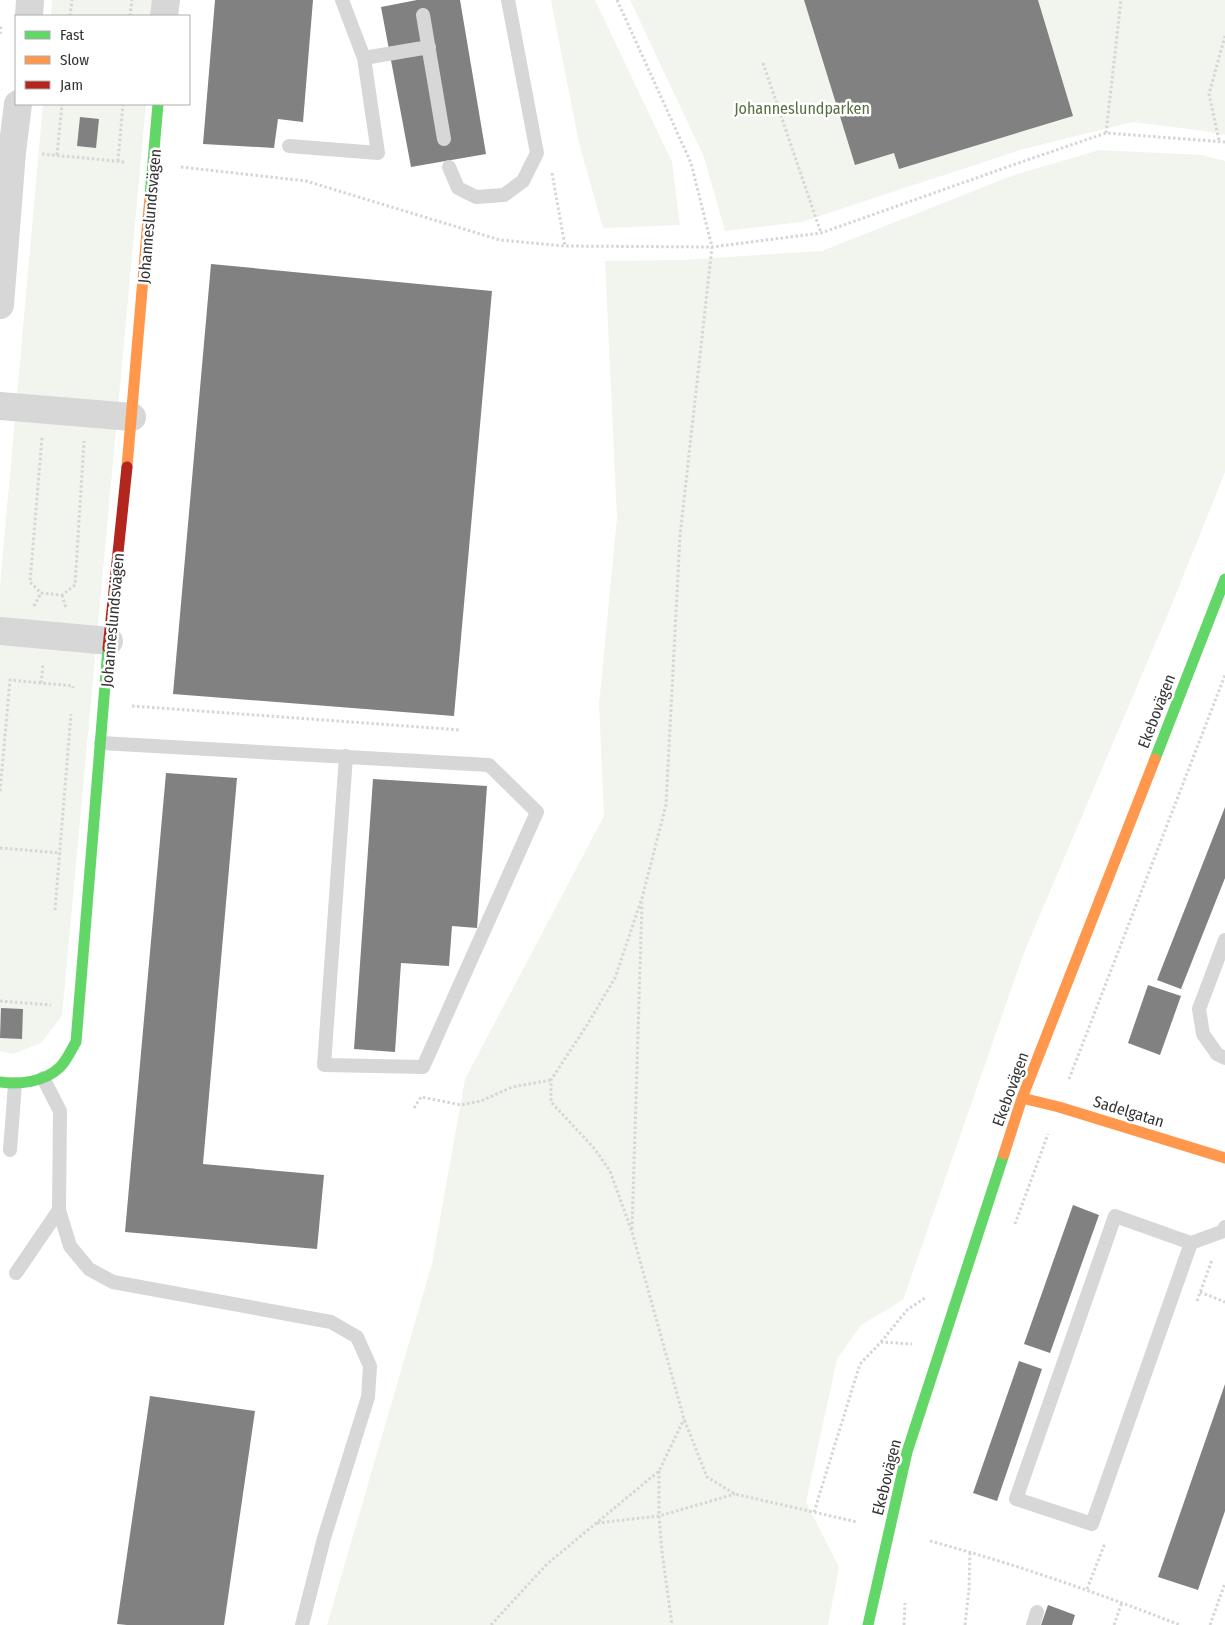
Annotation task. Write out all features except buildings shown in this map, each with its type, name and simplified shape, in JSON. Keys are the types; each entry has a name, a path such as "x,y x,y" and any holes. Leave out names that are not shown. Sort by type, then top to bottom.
{"street":[{"path":"28,15 30,0"},
{"path":"164,15 166,0"},
{"path":"0,305 12,152 18,105"},
{"name":"Johanneslundsvägen","path":"0,1082 15,1084 43,1078 60,1068 76,1042 109,641 132,417 158,105"},
{"path":"0,406 132,417"},
{"name":"Ekebovägen","path":"868,1625 908,1452 1022,1098 1225,579"},
{"path":"0,631 109,641"},
{"name":"Sadelgatan","path":"1022,1098 1059,1107 1225,1158"}],"lane":[{"path":"289,146 378,153 364,58 342,0"},
{"path":"449,167 458,188 476,197 504,195 523,182 537,153 508,0"},
{"path":"423,15 444,139"},
{"path":"364,58 429,46"},
{"path":"101,743 346,756 489,766 537,812 423,1067 324,1065 346,756"},
{"path":"1225,940 1199,1009 1203,1034 1217,1054 1225,1058"},
{"path":"43,1078 60,1111 60,1210 70,1246 88,1269 113,1282 331,1322 357,1337 370,1366 368,1397 324,1538 302,1625"},
{"path":"10,1150 15,1084"},
{"path":"16,1273 60,1210"},
{"path":"1191,1243 1092,1524 1016,1498 1115,1216 1191,1243 1224,1231 1225,1227"}],"path":[{"path":"70,15 72,0"},
{"path":"130,15 132,0"},
{"path":"617,0 691,163 712,247 680,536 666,805 642,898 615,978 588,1025 551,1080 551,1102 594,1148 610,1172 632,1232 684,1419 707,1477 736,1494 857,1522"},
{"path":"1106,133 1121,0"},
{"path":"1219,140 1208,94 1225,36"},
{"path":"763,63 821,233"},
{"path":"57,155 62,105"},
{"path":"118,161 123,105"},
{"path":"12,152 153,164 306,181 500,240 565,246 712,247 821,233 1106,133 1219,140 1225,142"},
{"path":"537,153 550,156 565,246"},
{"path":"44,410 30,582 41,593 62,595 75,585 86,413"},
{"path":"1014,1225 1126,928 1225,675"},
{"path":"0,791 10,680 73,686 72,696"},
{"path":"104,704 460,730"},
{"path":"55,910 72,706"},
{"path":"0,848 91,855"},
{"path":"632,1232 642,898"},
{"path":"48,1005 49,996"},
{"path":"0,1001 79,1007"},
{"path":"414,1108 421,1097 461,1104 481,1101 512,1088 551,1080"},
{"path":"1200,1292 1225,1302"},
{"path":"814,1512 860,1364 881,1342 914,1344"},
{"path":"672,1625 662,1552 659,1516 659,1472 684,1419"},
{"path":"491,1625 547,1564 659,1472"},
{"path":"595,1524 659,1516 736,1494"},
{"path":"930,1541 970,1551 1078,1586 1180,1625"},
{"path":"965,1625 969,1589 970,1551"},
{"path":"1210,1625 1225,1583"},
{"path":"904,1625 906,1596"},
{"path":"1114,1625 1122,1602"}],"green space":[{"path":"52,0 155,0 154,15 51,15"},
{"path":"551,0 595,0 672,162 680,225 603,228 579,143"},
{"name":"Johanneslundparken","path":"630,0 1225,0 1225,135 1133,122 1023,149 801,222 725,231 704,157"},
{"path":"43,105 146,105 62,1016 41,1043 13,1054 0,1051 0,586"},
{"path":"1099,150 1202,155 1225,161 1225,472 1172,604 1023,955 903,1300 861,1325 837,1359 806,1502 839,1567 828,1625 327,1625 432,1264 465,1079 604,816 599,704 617,518 605,261 681,260 822,251 1014,175"}],"traffic: fast":[{"path":"150,196 158,105"},
{"path":"1155,759 1225,579"},
{"path":"0,1082 23,1083 46,1077 62,1065 76,1042 108,648"},
{"path":"868,1625 907,1452 1004,1154"}],"traffic: slow":[{"path":"127,467 150,196"},
{"path":"1004,1154 1022,1098 1155,759"},
{"path":"1022,1098 1059,1107 1225,1158"}],"traffic: jam":[{"path":"108,648 127,467"}]}
